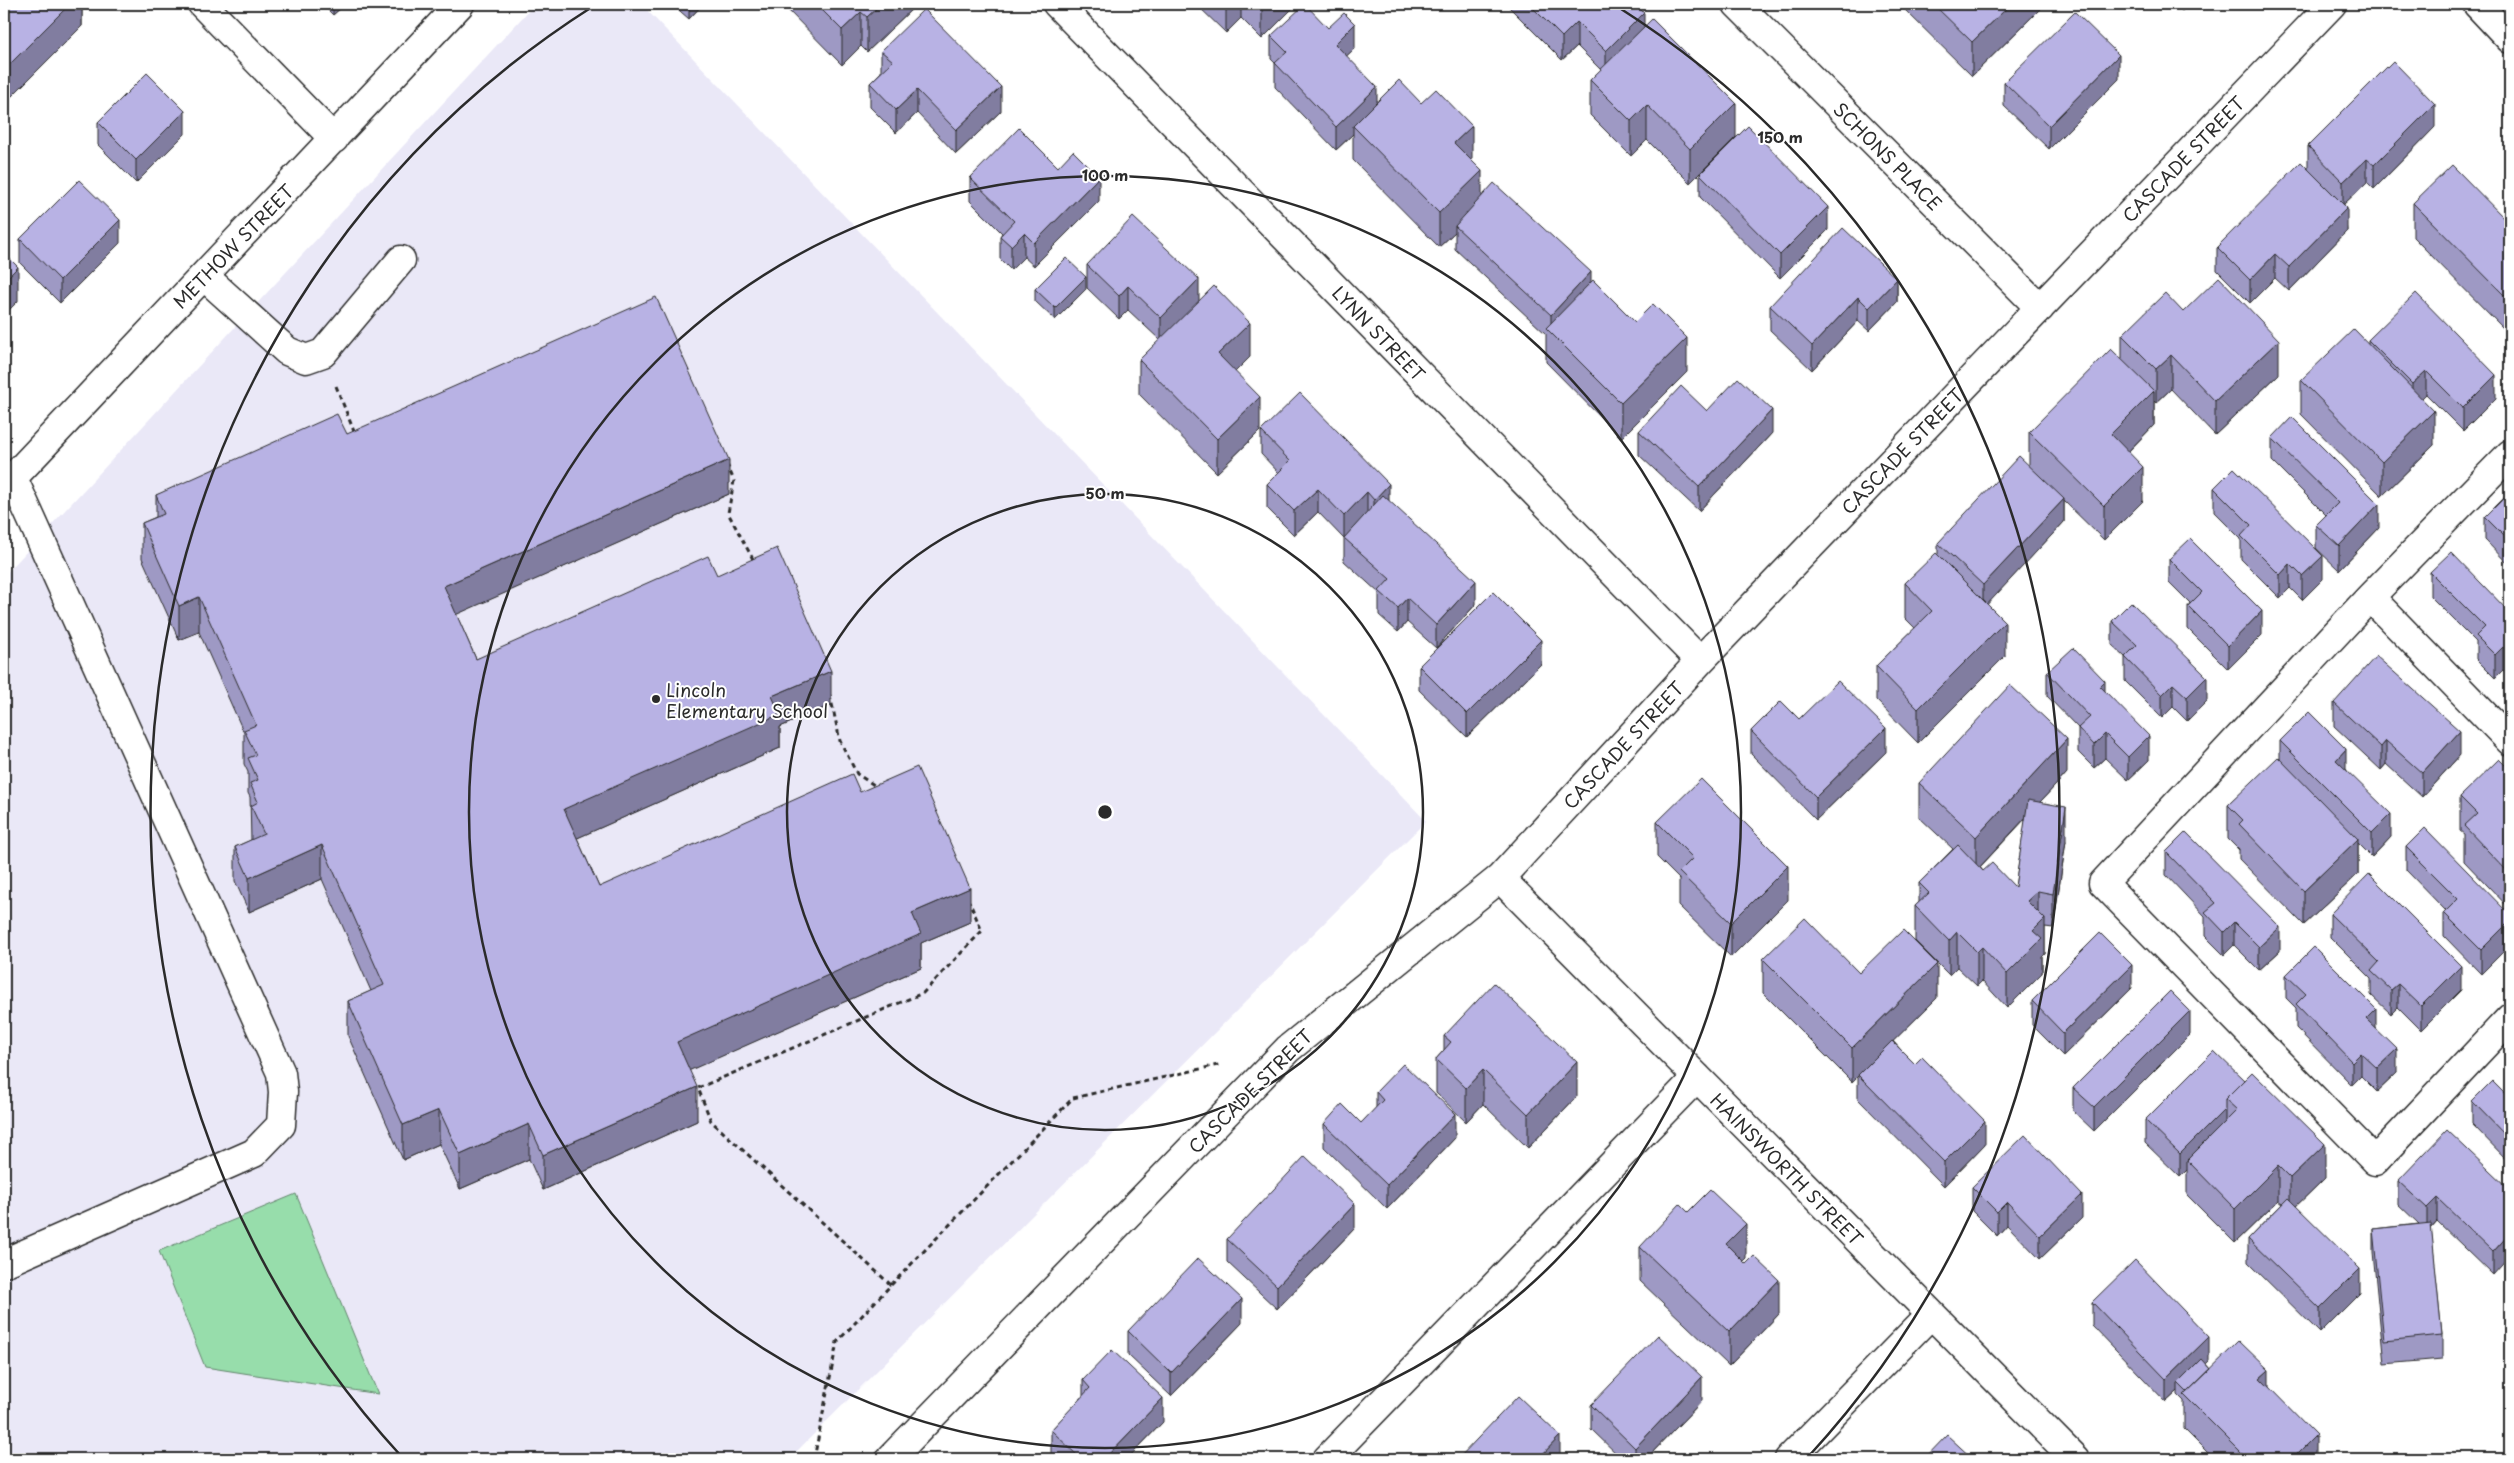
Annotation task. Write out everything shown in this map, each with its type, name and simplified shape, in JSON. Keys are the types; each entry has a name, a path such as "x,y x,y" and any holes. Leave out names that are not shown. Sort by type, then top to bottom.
{"street":[{"path":"202,4 334,139"},
{"name":"METHOW STREET","path":"8,482 460,4"},
{"name":"LYNN STREET","path":"1057,4 1700,661"},
{"name":"SCHONS PLACE","path":"1737,4 2040,308"},
{"name":"CASCADE STREET","path":"890,1459 1288,1048 1500,878 1700,661 2332,4"},
{"path":"2477,4 2510,39"},
{"path":"204,276 287,351 306,360 323,353 401,260"},
{"path":"2510,454 2370,597 2103,883 2375,1160 2510,1018"},
{"path":"4,1263 254,1153 281,1125 283,1092 281,1073 8,482"},
{"path":"2370,597 2510,741"},
{"name":"HAINSWORTH STREET","path":"1500,878 2075,1459"},
{"path":"1327,1459 1697,1077"},
{"path":"1789,1459 1931,1314"}],"path":[{"path":"323,353 358,440"},
{"path":"727,463 734,481 728,513 752,560 759,565"},
{"path":"828,692 840,741 857,774 884,791"},
{"path":"891,1286 711,1121 698,1088 923,993 982,932 967,895"},
{"path":"814,1459 837,1342 1073,1098 1232,1061"}],"shaded area":[{"name":"Lincoln Elementary School","path":"535,4 641,4 1426,821 789,1459 4,1459 4,576"}],"green space":[{"path":"296,1194 378,1394 205,1367 159,1251"}],"building":[{"path":"4,4 70,4 9,65 4,59"},
{"path":"816,4 881,4 867,17 861,12 842,30"},
{"path":"1305,4 1328,28 1344,13 1355,24 1335,44 1377,87 1336,127 1275,63 1287,52 1271,36"},
{"path":"1529,4 1635,4 1644,13 1606,51 1577,22 1562,37"},
{"path":"1933,4 2011,4 1972,42"},
{"path":"924,9 1001,87 956,130 917,90 896,110 870,83 893,61 881,51"},
{"path":"2075,12 2119,55 2049,126 2004,82"},
{"path":"1652,19 1736,103 1690,149 1647,105 1631,121 1590,80"},
{"path":"2393,61 2435,104 2374,165 2367,159 2343,182 2308,146"},
{"path":"147,73 185,111 136,160 98,122"},
{"path":"1399,80 1421,103 1436,89 1472,126 1454,143 1482,171 1439,213 1353,126"},
{"path":"1748,126 1828,207 1780,255 1700,174"},
{"path":"1019,128 1058,167 1073,151 1099,177 1034,243 1024,233 1011,246 1000,236 1014,221 970,178"},
{"path":"2301,162 2347,208 2289,267 2275,254 2250,280 2217,247"},
{"path":"2452,165 2510,224 2510,301 2413,203"},
{"path":"79,180 120,220 60,280 20,239"},
{"path":"1494,183 1591,272 1551,315 1455,226"},
{"path":"1133,217 1199,279 1161,318 1128,286 1119,296 1087,265"},
{"path":"1843,228 1897,279 1869,308 1858,297 1812,346 1770,306"},
{"path":"4,253 18,267 4,281"},
{"path":"1066,258 1086,277 1055,308 1035,289"},
{"path":"2219,277 2279,340 2215,401 2171,355 2156,369 2122,335 2165,293 2183,312"},
{"path":"1593,280 1635,322 1653,304 1687,338 1621,403 1546,328"},
{"path":"1214,286 1250,323 1218,354 1260,397 1217,439 1139,360"},
{"path":"2416,293 2496,375 2463,408 2426,371 2412,384 2368,340"},
{"path":"656,297 729,460 444,586 476,659 708,556 717,575 777,548 831,671 772,696 780,714 564,809 599,887 852,774 860,792 917,767 970,888 912,913 921,934 677,1042 697,1087 543,1155 529,1124 460,1155 439,1110 403,1125 348,1001 384,985 322,845 249,878 235,847 264,834 251,806 258,802 250,783 258,780 248,758 256,755 244,730 256,725 199,597 179,606 142,523 164,514 156,495 337,414 347,434"},
{"path":"2354,329 2434,411 2382,462 2301,380"},
{"path":"2111,349 2154,391 2111,434 2143,467 2104,506 2029,432"},
{"path":"1738,378 1772,410 1699,487 1639,431 1681,386 1707,411"},
{"path":"1300,393 1389,484 1374,500 1367,492 1344,516 1318,489 1294,511 1267,484 1290,461 1261,431"},
{"path":"2292,417 2379,504 2339,546 2316,525 2338,503 2272,438"},
{"path":"2019,456 2064,499 1983,585 1938,543"},
{"path":"2234,468 2323,556 2302,576 2290,564 2280,575 2241,536 2251,525 2214,488"},
{"path":"1383,495 1476,581 1436,625 1407,598 1398,608 1379,591 1390,579 1344,538"},
{"path":"2506,496 2510,500 2510,542 2485,517"},
{"path":"2190,539 2262,611 2228,646 2188,606 2202,592 2169,559"},
{"path":"2451,552 2510,613 2510,654 2503,647 2495,655 2476,636 2485,627 2430,572"},
{"path":"1936,553 2005,622 1918,709 1876,666 1932,611 1905,583"},
{"path":"1493,592 1541,640 1467,714 1419,666"},
{"path":"2131,602 2207,677 2187,697 2173,684 2162,695 2125,657 2137,645 2112,621"},
{"path":"2073,648 2105,681 2100,686 2149,736 2128,757 2105,734 2094,745 2078,728 2090,717 2047,672"},
{"path":"2376,656 2460,731 2422,773 2386,741 2381,747 2334,703"},
{"path":"1838,681 1886,728 1816,797 1751,731 1781,701 1799,719"},
{"path":"2010,685 2067,739 1976,837 1919,783"},
{"path":"2309,712 2346,749 2336,760 2391,814 2372,833 2280,741"},
{"path":"2278,757 2358,839 2304,891 2239,824 2243,820 2228,805"},
{"path":"2499,759 2510,770 2510,874 2464,826 2477,814 2460,797"},
{"path":"1701,779 1788,866 1731,923 1679,872 1693,858 1657,822"},
{"path":"2028,800 2066,807 2053,894 2038,891 2027,901 2045,919 2033,931 2042,939 2007,974 1982,947 1977,952 1957,932 1949,941 1915,906 1929,893 1919,883 1958,845 1983,871 1992,863 2015,887"},
{"path":"2425,828 2510,915 2510,921 2481,950 2444,913 2458,899 2406,847"},
{"path":"2186,832 2280,927 2259,947 2234,922 2224,932 2205,912 2216,903 2166,852"},
{"path":"2369,874 2461,966 2421,1006 2398,984 2391,990 2371,971 2379,962 2330,914"},
{"path":"1805,918 1859,973 1903,930 1937,964 1852,1048 1763,959"},
{"path":"2100,933 2132,965 2063,1033 2032,1001"},
{"path":"2314,947 2376,1009 2366,1019 2397,1049 2377,1068 2361,1053 2352,1062 2296,1004 2306,994 2286,975"},
{"path":"1494,983 1577,1062 1528,1114 1483,1070 1466,1088 1436,1059 1451,1042 1444,1036"},
{"path":"2170,991 2190,1011 2094,1107 2073,1088"},
{"path":"1892,1041 1915,1064 1922,1057 1985,1121 1944,1162 1858,1075"},
{"path":"2214,1051 2244,1080 2225,1099 2225,1109 2180,1154 2145,1120"},
{"path":"1403,1064 1455,1114 1387,1185 1324,1124 1342,1104 1361,1123 1383,1100 1376,1092"},
{"path":"2252,1072 2325,1144 2290,1178 2278,1166 2235,1209 2187,1160 2237,1110 2225,1099"},
{"path":"2492,1081 2508,1097 2510,1094 2510,1140 2472,1101"},
{"path":"2447,1130 2510,1190 2510,1233 2493,1252 2437,1198 2427,1208 2398,1181"},
{"path":"2025,1135 2082,1195 2040,1236 2007,1202 1997,1212 1972,1187"},
{"path":"1305,1156 1355,1204 1277,1286 1227,1239"},
{"path":"1710,1190 1746,1224 1726,1244 1746,1264 1754,1256 1779,1280 1729,1332 1640,1247 1680,1204 1688,1212"},
{"path":"2288,1198 2360,1269 2320,1309 2248,1239"},
{"path":"2431,1223 2442,1335 2384,1341 2373,1229"},
{"path":"1198,1258 1242,1299 1171,1373 1128,1331"},
{"path":"2135,1260 2209,1337 2166,1379 2092,1302"},
{"path":"1658,1335 1702,1377 1635,1448 1591,1405"},
{"path":"2239,1341 2269,1370 2260,1378 2316,1435 2292,1459 2248,1459 2184,1395"},
{"path":"1112,1350 1163,1398 1104,1459 1081,1459 1051,1430 1090,1388 1083,1380"},
{"path":"2202,1359 2211,1369 2187,1392 2178,1383"},
{"path":"1518,1396 1560,1436 1538,1459 1458,1459"},
{"path":"1947,1435 1973,1459 1924,1459"},
{"path":"1378,1455 1383,1459 1374,1459"}],"place":[{"name":"Lincoln Elementary School","path":"656,699"}]}
